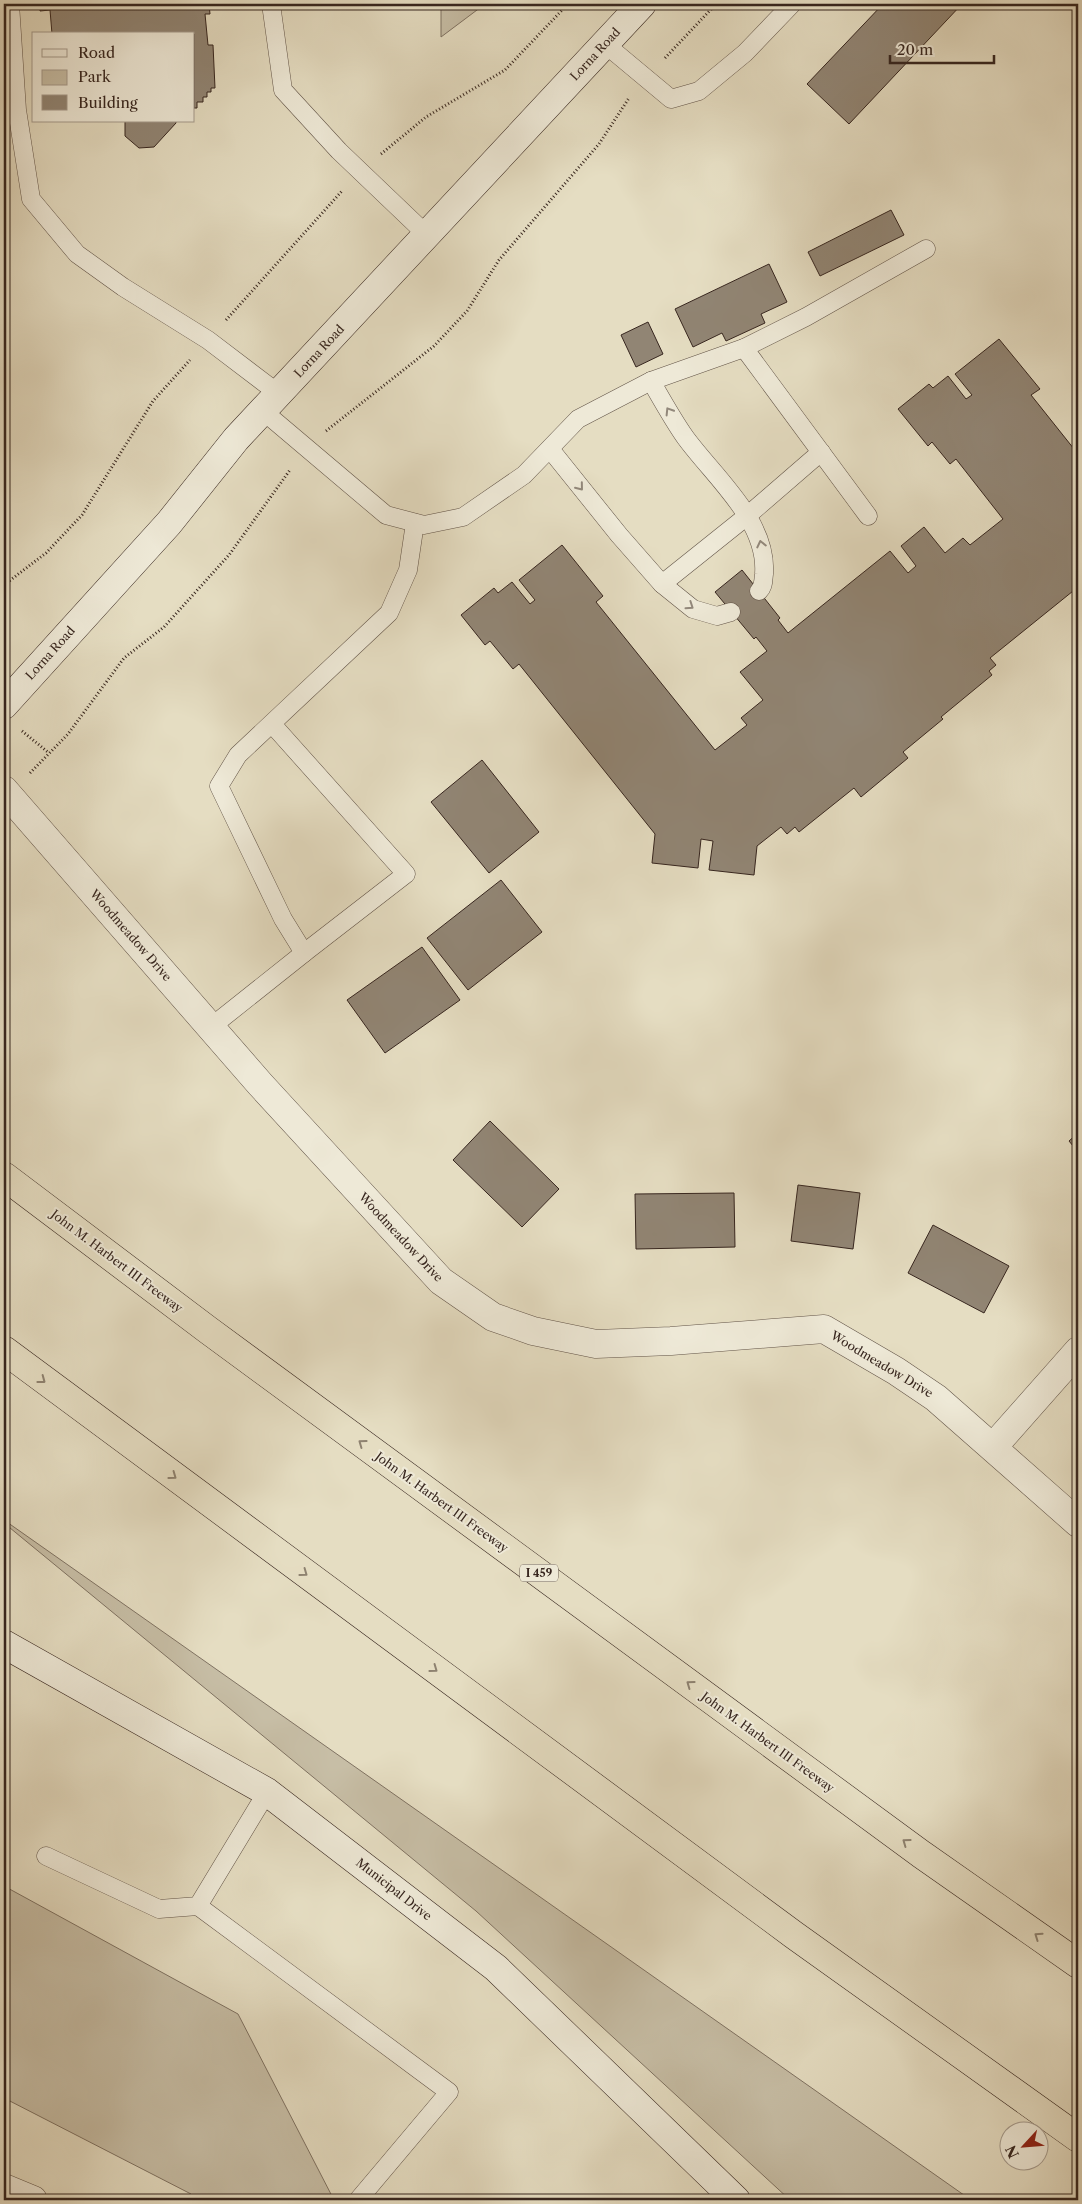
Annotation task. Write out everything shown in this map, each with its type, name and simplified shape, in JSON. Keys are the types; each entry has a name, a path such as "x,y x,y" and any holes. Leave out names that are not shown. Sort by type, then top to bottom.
{"highway":[{"name":"John M. Harbert III Freeway","path":"4,1176 216,1336 921,1854 1078,1964"},
{"path":"4,1350 794,1935 1078,2138"}],"street":[{"name":"Lorna Road","path":"4,705 169,522 236,439 642,4"},
{"name":"Woodmeadow Drive","path":"6,792 260,1084 441,1282 493,1317 532,1331 596,1344 671,1341 824,1330 896,1371 936,1398 1078,1523"},
{"path":"993,1447 1078,1351"},
{"name":"Municipal Drive","path":"4,1644 267,1792 496,1968 736,2200"},
{"path":"4,2188 33,2200"}],"lane":[{"path":"10,4 16,110 31,199 78,254 124,287 208,340 271,402 306,448 386,515 415,523 424,525 463,517 524,475 578,419 651,382 744,348 806,317 926,249"},
{"path":"271,4 283,90 360,171 427,235"},
{"path":"605,44 672,99 699,90 745,53 792,4"},
{"path":"744,348 868,516"},
{"path":"651,382 685,436 747,516 760,539 765,563 763,586 759,591"},
{"path":"550,449 619,535 662,584 693,609 717,616 731,612"},
{"path":"662,584 747,516 821,452"},
{"path":"304,953 284,919 219,786 238,755 389,613 408,570 415,523"},
{"path":"211,1027 406,874 272,724"},
{"path":"198,1906 267,1792"},
{"path":"46,1856 159,1909 198,1906 449,2092 358,2200"}],"path":[{"path":"4,585 46,553 82,515 153,400 360,171 426,116 505,70 568,4"},
{"path":"6,792 68,734 124,658 164,627 229,555 306,448 354,407 434,346 467,311 499,260 598,144 626,101 716,4"},
{"path":"19,728 49,752"}],"green space":[{"path":"441,4 485,4 441,37"},
{"path":"4,1520 971,2200 790,2200 476,1911 4,1523"},
{"path":"4,1886 238,2014 334,2200 194,2200 191,2194 4,2098"}],"building":[{"path":"40,4 209,4 210,14 205,14 208,45 213,45 215,88 211,88 211,92 207,92 207,97 203,97 203,102 197,102 197,108 195,108 195,32 52,32 50,10 40,11"},
{"path":"883,4 962,4 849,124 807,84"},
{"path":"125,122 176,122 154,147 139,148 125,136"},
{"path":"891,210 904,235 820,276 808,252"},
{"path":"769,264 787,302 761,314 765,323 726,341 722,333 693,347 675,309"},
{"path":"648,322 663,354 636,367 621,335"},
{"path":"999,339 1040,389 1031,395 1078,454 1078,587 990,658 996,665 989,671 992,675 941,717 943,719 903,752 908,758 861,797 854,788 799,832 795,827 787,834 781,827 757,846 754,875 709,870 713,841 701,839 698,868 652,863 655,834 519,664 513,669 490,641 485,645 461,615 494,588 498,593 512,582 530,604 535,600 519,580 562,545 603,596 596,602 715,750 747,725 741,718 763,700 740,672 767,651 756,637 754,639 715,592 742,570 780,618 778,620 788,633 890,551 908,573 916,566 901,546 924,527 945,553 963,538 970,545 1003,519 956,459 950,464 932,442 928,446 898,409 929,384 933,388 948,376 966,399 972,395 955,374"},
{"path":"482,760 539,832 489,873 431,802"},
{"path":"501,880 542,932 468,990 427,938"},
{"path":"422,947 460,1000 385,1053 347,1000"},
{"path":"490,1121 559,1189 522,1227 453,1160"},
{"path":"1078,1133 1078,1152 1069,1141"},
{"path":"798,1185 860,1193 853,1249 791,1241"},
{"path":"734,1193 735,1247 636,1249 635,1194"},
{"path":"933,1225 1009,1266 984,1313 908,1273"}]}
